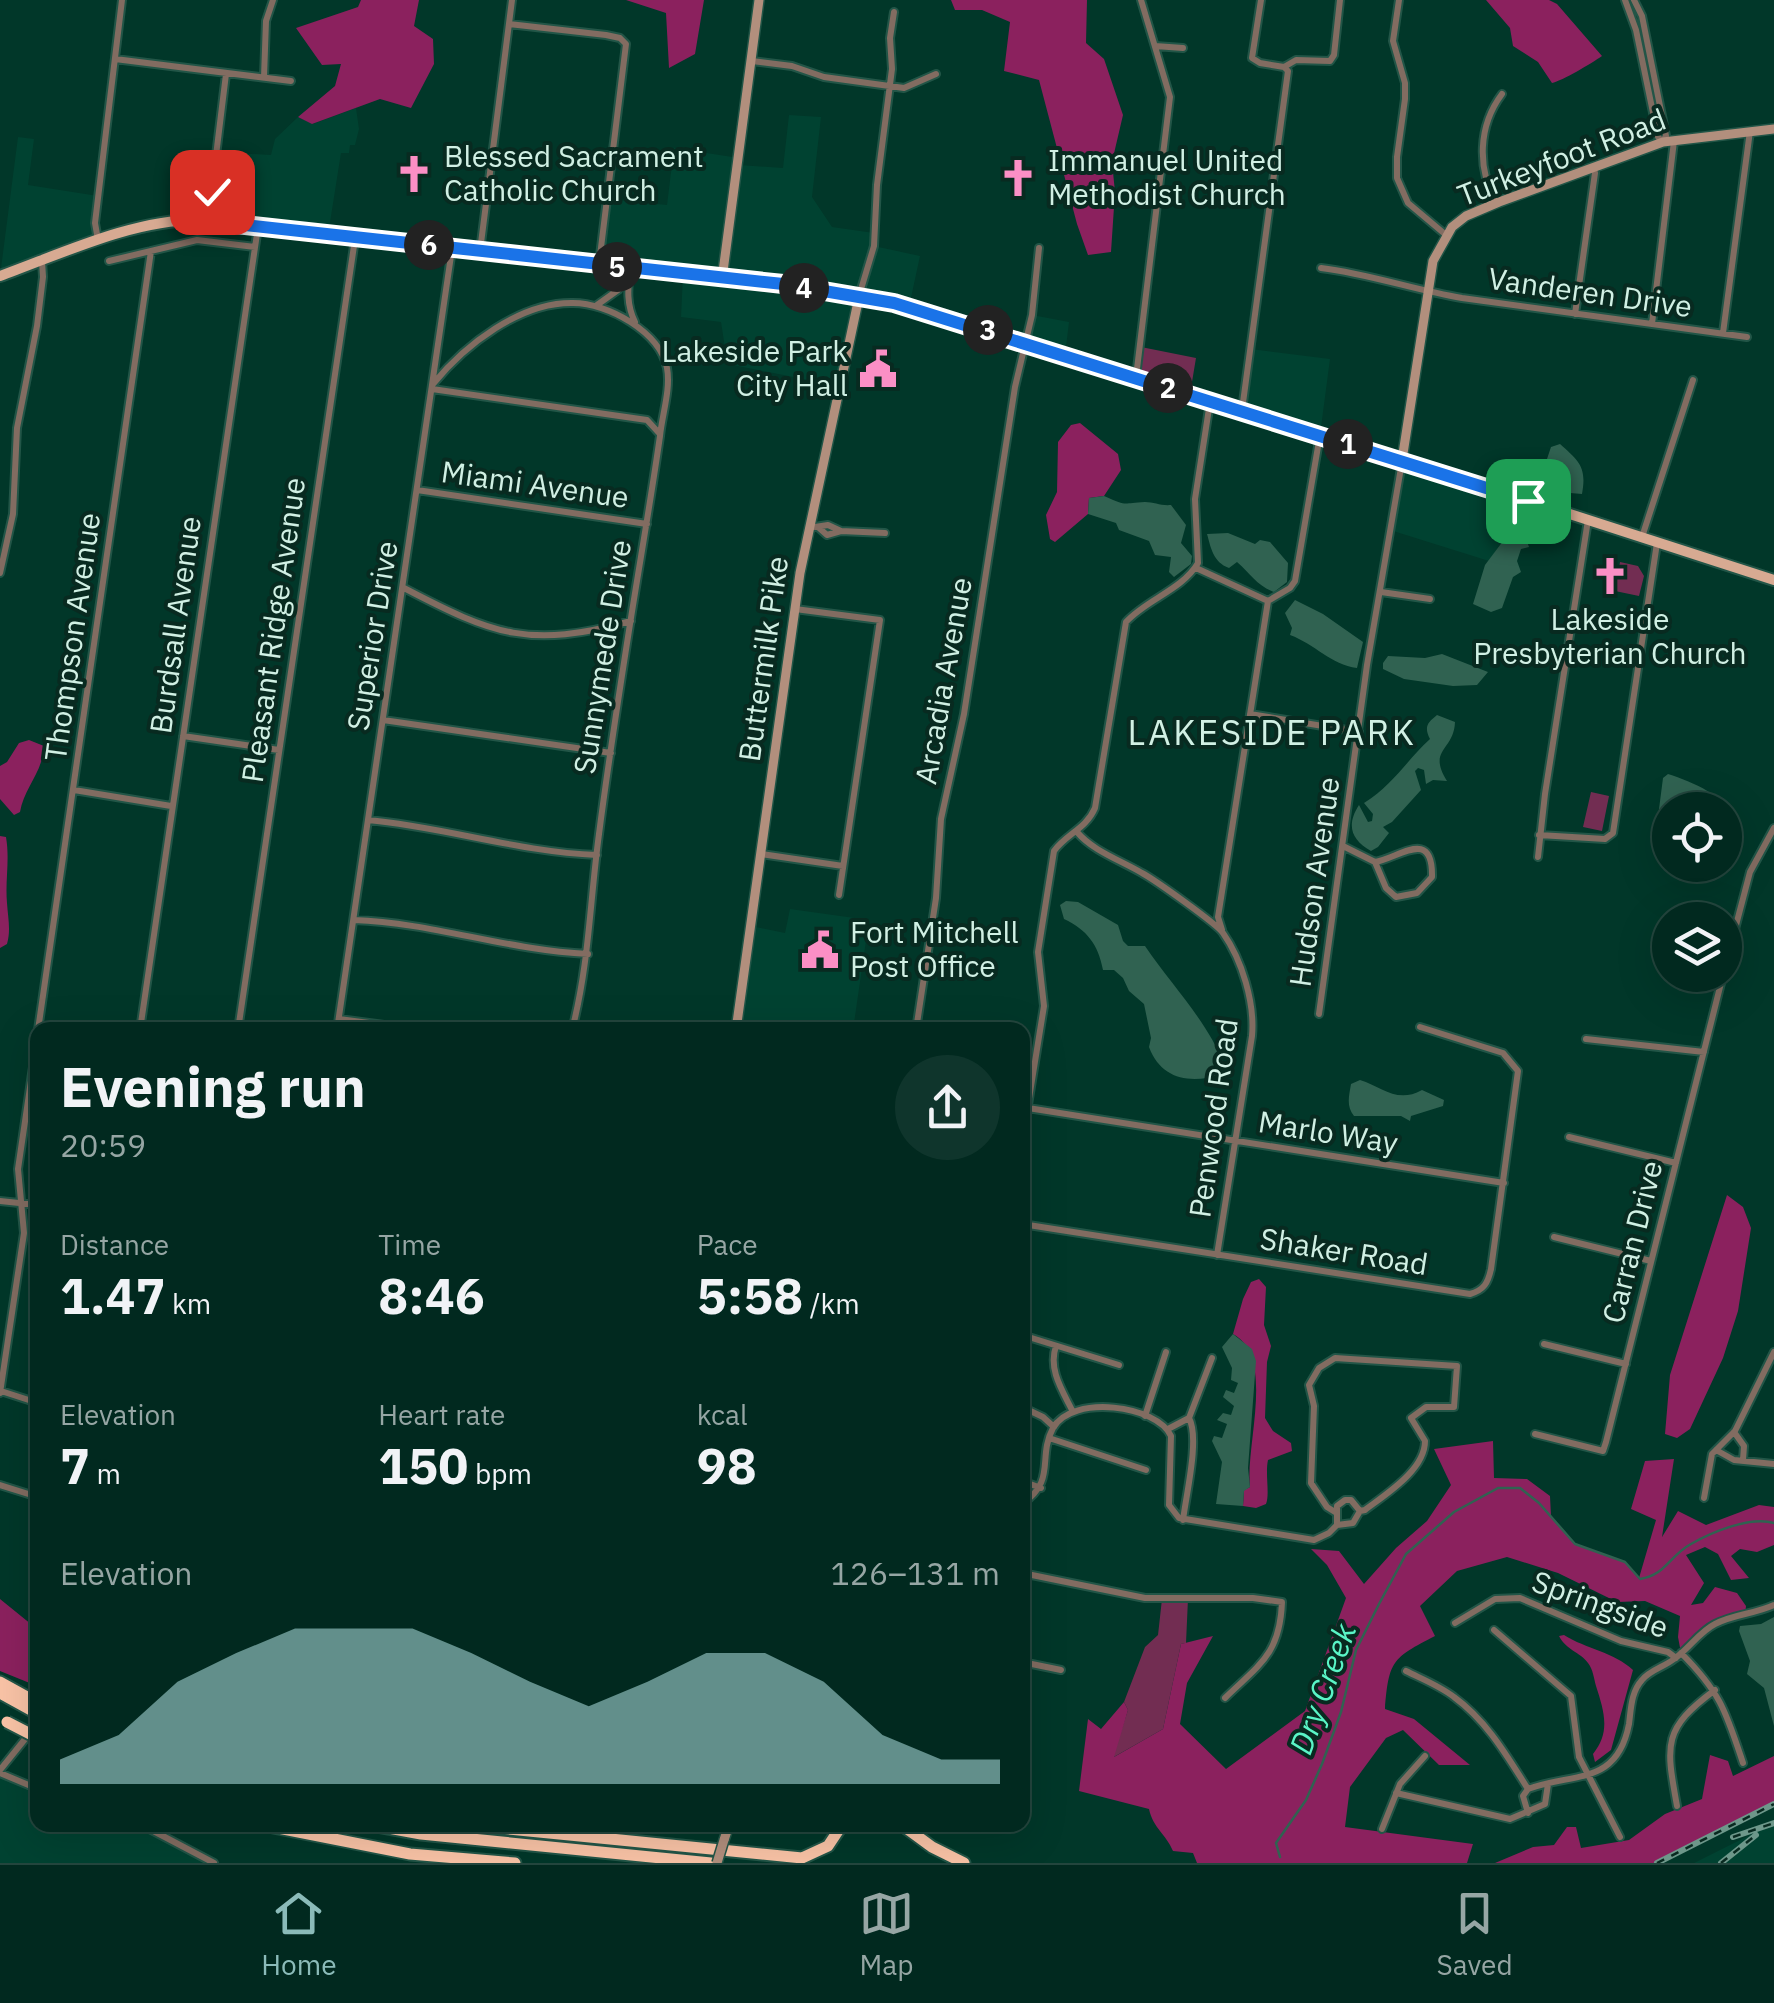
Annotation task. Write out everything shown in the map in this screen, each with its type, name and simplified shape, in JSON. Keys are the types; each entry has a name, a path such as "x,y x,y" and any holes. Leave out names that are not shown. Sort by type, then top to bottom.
{"highway":[{"path":"0,1682 30,1703"},
{"path":"0,1693 30,1703"},
{"path":"4,1720 30,1734"},
{"path":"295,1832 366,1847 514,1863"},
{"path":"410,1832 714,1863"},
{"path":"540,1832 802,1858 828,1846 837,1832"},
{"path":"912,1832 964,1863"},
{"path":"366,1847 402,1863"}],"main road":[{"path":"722,278 759,0"},
{"name":"Turkeyfoot Road","path":"1402,460 1433,262 1446,235 1466,216 1663,142 1774,127"},
{"path":"0,276 156,223 208,221 859,297 909,306 1774,580"},
{"name":"Buttermilk Pike","path":"737,1022 795,609 859,297"},
{"path":"714,1863 727,1832"}],"street":[{"path":"98,242 95,223 122,0"},
{"path":"264,77 266,21 273,0"},
{"path":"480,251 512,0"},
{"path":"1136,377 1170,98 1141,0"},
{"path":"1242,410 1288,71 1252,58 1261,0"},
{"path":"1284,68 1296,60 1330,61 1340,0"},
{"path":"1399,0 1392,40 1406,83 1406,99 1397,178 1408,204 1446,235"},
{"path":"1625,0 1636,30 1658,137 1663,142 1666,136 1644,28 1634,0"},
{"path":"859,297 874,246 877,184 893,59 890,38 894,12"},
{"path":"509,24 606,35 620,38 626,44 599,264"},
{"path":"1155,46 1183,48"},
{"path":"115,60 291,80"},
{"path":"752,62 792,66 824,77 890,87 910,88 936,74"},
{"path":"208,221 226,74"},
{"path":"1496,203 1487,186 1482,157 1492,106 1502,94"},
{"path":"1723,334 1750,130"},
{"path":"1652,324 1674,140"},
{"path":"1575,314 1593,167"},
{"name":"Burdsall Avenue","path":"141,1022 258,227"},
{"name":"Pleasant Ridge Avenue","path":"239,1022 355,237"},
{"path":"109,261 204,240 255,247"},
{"name":"Superior Drive","path":"338,1022 452,248"},
{"name":"Arcadia Avenue","path":"917,1022 936,898 941,819 964,714 1024,342 1032,315 1039,248"},
{"name":"Thompson Avenue","path":"39,1022 151,251"},
{"path":"0,573 13,514 19,412 44,277 42,261"},
{"path":"630,268 618,290 597,305 561,303 518,318 455,358 433,387 648,420 660,434"},
{"path":"630,268 629,311 638,328"},
{"name":"Vanderen Drive","path":"1322,268 1408,284 1427,292 1746,337"},
{"name":"Sunnymede Drive","path":"574,1022 588,954 610,754 647,524 667,365 638,328 597,305"},
{"path":"1642,538 1693,380"},
{"path":"1030,1095 1044,1006 1038,952 1052,859 1056,848 1088,823 1095,808 1126,622 1196,568 1199,556 1195,499 1210,401"},
{"path":"648,420 663,410"},
{"path":"1268,601 1290,588 1294,581 1320,435"},
{"name":"Hudson Avenue","path":"1320,1014 1402,460"},
{"name":"Miami Avenue","path":"417,490 647,524"},
{"path":"1538,858 1588,520"},
{"path":"814,526 827,535 841,531 885,533"},
{"path":"1539,835 1605,838 1613,833 1658,542"},
{"path":"1196,568 1268,601"},
{"path":"403,588 461,618 513,635 567,634 631,620"},
{"path":"1380,592 1430,599"},
{"path":"1222,930 1218,917 1268,601"},
{"path":"795,609 880,620 838,895"},
{"path":"1250,714 1359,732"},
{"path":"383,720 610,754"},
{"path":"183,736 280,750"},
{"path":"74,790 172,806"},
{"path":"368,820 429,826 532,849 597,854"},
{"path":"1742,902 1774,828"},
{"name":"Penwood Road","path":"1076,832 1222,930 1249,989 1252,1036 1217,1254"},
{"path":"1343,846 1375,862 1386,888 1396,897 1417,893 1432,877 1429,858 1414,846 1375,862"},
{"path":"761,854 843,866"},
{"path":"354,920 428,928 520,949 588,954"},
{"name":"Carran Drive","path":"1534,1434 1602,1451 1719,992"},
{"path":"339,1019 362,1022"},
{"path":"1420,1027 1502,1053 1515,1064 1519,1081 1504,1183"},
{"path":"1586,1039 1704,1052"},
{"name":"Thompson Avenue","path":"0,1392 24,1233 18,1169 30,1087"},
{"name":"Marlo Way","path":"1030,1108 1504,1183"},
{"path":"1570,1137 1676,1163"},
{"name":"Shaker Road","path":"1030,1225 1470,1294 1480,1290 1489,1278 1504,1183"},
{"path":"0,1200 30,1204"},
{"path":"1554,1237 1652,1261"},
{"path":"1030,1338 1118,1365"},
{"path":"1544,1344 1626,1364"},
{"path":"1056,1346 1052,1361 1072,1410"},
{"path":"1145,1416 1166,1352"},
{"path":"1704,1498 1709,1462 1734,1432 1774,1352"},
{"path":"1168,1429 1188,1418 1212,1358"},
{"path":"1030,1497 1041,1488 1054,1427 1072,1410 1096,1406 1145,1416 1162,1422 1168,1429 1169,1505 1176,1516 1314,1540 1337,1524 1354,1523 1360,1511 1392,1489 1424,1453 1422,1433 1411,1418 1426,1407 1454,1408 1458,1370 1453,1364 1334,1358 1319,1368 1309,1385 1314,1406 1311,1483 1327,1508 1335,1512"},
{"path":"0,1392 30,1401"},
{"path":"1030,1411 1054,1427"},
{"path":"1183,1520 1193,1427 1188,1418"},
{"path":"1734,1432 1744,1446 1744,1460"},
{"path":"1050,1438 1146,1470"},
{"path":"1716,1450 1729,1458 1774,1464"},
{"path":"1030,1483 1041,1488"},
{"path":"0,1485 30,1494"},
{"path":"1337,1524 1335,1512 1345,1500 1357,1504 1360,1511"},
{"path":"1030,1575 1145,1598 1253,1598 1282,1602 1282,1624 1276,1645 1225,1698"},
{"name":"Springside","path":"1455,1623 1495,1599 1520,1598 1621,1641 1679,1656 1715,1690 1729,1717 1744,1763"},
{"path":"1528,1814 1523,1796 1528,1789 1588,1775 1611,1764 1622,1750 1634,1692 1644,1678 1679,1656 1713,1624 1754,1614 1774,1604"},
{"path":"1494,1630 1571,1696 1576,1748 1620,1837"},
{"path":"1030,1664 1061,1670"},
{"path":"1406,1671 1449,1694 1470,1711 1491,1733 1528,1789"},
{"path":"1677,1806 1669,1760 1673,1731 1715,1690"},
{"path":"30,1733 0,1772 30,1785"},
{"path":"1382,1829 1404,1778 1425,1756"},
{"path":"1396,1793 1502,1818 1528,1814 1545,1804 1548,1784"},
{"path":"155,1832 214,1863"}],"shaded area":[{"path":"361,0 419,0 414,26 433,39 434,64 411,108 380,99 312,124 298,117 335,86 341,64 322,65 296,28 358,7"},
{"path":"626,0 704,0 695,54 669,68 666,13"},
{"path":"951,0 1087,0 1086,43 1104,59 1123,115 1112,162 1115,192 1111,252 1088,255 1039,80 1004,71 1010,22 982,10 955,10"},
{"path":"1486,0 1549,0 1557,4 1602,56 1552,83 1538,62 1513,46 1510,28"},
{"path":"356,108 359,129 349,153 341,153 328,235 208,221 216,152 271,155 275,139 298,117 313,124"},
{"path":"789,115 821,117 812,197 832,227 874,233 874,246 920,256 909,307 859,298 839,386 723,363 721,322 681,317 683,274 599,264 608,199 667,205 674,148 739,158 739,165 783,168"},
{"path":"18,137 34,139 28,185 98,196 98,242 0,276"},
{"path":"1032,315 1069,322 1065,355 1024,342"},
{"path":"1141,347 1196,358 1190,394 1136,377"},
{"path":"1251,349 1330,359 1320,435 1242,410"},
{"path":"1080,423 1118,454 1121,470 1104,496 1089,498 1088,514 1055,542 1050,539 1046,515 1057,492 1058,442 1071,425"},
{"path":"1560,444 1580,465 1582,494 1547,491 1539,483 1551,447"},
{"path":"1402,460 1529,501 1489,561 1390,530"},
{"path":"1104,496 1125,504 1171,505 1186,525 1181,543 1192,556 1191,564 1174,577 1169,572 1171,557 1155,555 1149,541 1119,530 1116,523 1088,514 1089,498"},
{"path":"1522,527 1529,547 1521,549 1517,561 1521,572 1513,577 1502,608 1491,612 1473,604 1485,565 1512,529"},
{"path":"1228,533 1255,544 1260,540 1270,542 1288,563 1287,582 1274,592 1258,583 1237,562 1229,568 1219,562 1207,534"},
{"path":"1620,562 1638,566 1644,576 1639,596 1615,591"},
{"path":"1295,600 1363,642 1357,668 1339,663 1290,635 1292,628 1285,613"},
{"path":"1442,654 1488,672 1477,685 1453,686 1404,679 1383,669 1388,656 1425,658"},
{"path":"1437,715 1455,722 1451,739 1440,756 1447,781 1426,784 1424,770 1418,768 1415,771 1421,790 1383,827 1389,833 1371,851 1355,837 1355,812 1359,805 1368,822 1372,821 1373,814 1364,803 1430,739 1428,726"},
{"path":"29,740 44,746 43,755 20,812 14,815 0,799 0,766 19,743"},
{"path":"1668,774 1708,792 1661,792 1663,778"},
{"path":"1591,792 1609,796 1602,831 1583,827"},
{"path":"0,836 6,837 7,845 9,929 7,944 0,948"},
{"path":"1078,902 1118,925 1128,946 1145,946 1208,1033 1225,1066 1220,1075 1187,1079 1161,1066 1149,1047 1151,1038 1144,1004 1114,970 1103,970 1090,939 1064,919 1060,905"},
{"path":"790,909 869,920 854,1022 736,1022 751,926 785,933"},
{"path":"1360,1080 1397,1095 1422,1090 1444,1100 1443,1106 1411,1116 1410,1121 1401,1116 1354,1116 1349,1105 1351,1084"},
{"path":"1727,1195 1743,1207 1751,1228 1738,1311 1723,1358 1690,1429 1677,1438 1665,1434 1670,1375"},
{"path":"1259,1279 1266,1287 1264,1325 1271,1346 1265,1418 1273,1431 1291,1443 1292,1451 1268,1460 1266,1504 1256,1508 1243,1506 1244,1490 1250,1487 1256,1381 1246,1345 1233,1334 1251,1282"},
{"path":"1233,1334 1252,1349 1256,1361 1250,1487 1244,1491 1243,1506 1216,1504 1222,1462 1212,1441 1214,1436 1222,1438 1227,1424 1217,1420 1223,1413 1231,1415 1234,1406 1223,1397 1226,1390 1234,1393 1238,1383 1231,1380 1232,1368 1222,1347"},
{"path":"1493,1441 1494,1478 1527,1479 1550,1496 1551,1516 1575,1544 1625,1562 1639,1578 1656,1520 1631,1509 1645,1461 1674,1459 1662,1537 1678,1511 1706,1525 1759,1505 1774,1507 1774,1545 1757,1552 1740,1549 1731,1556 1749,1578 1731,1580 1718,1554 1705,1547 1686,1555 1704,1583 1691,1605 1703,1603 1715,1587 1737,1593 1746,1606 1745,1616 1713,1625 1681,1653 1680,1616 1645,1601 1617,1602 1558,1573 1507,1557 1457,1571 1420,1606 1435,1636 1395,1663 1388,1680 1385,1709 1414,1719 1470,1765 1439,1765 1403,1730 1386,1738 1350,1787 1345,1827 1473,1844 1467,1863 1197,1863 1193,1853 1173,1851 1149,1809 1079,1791 1088,1719 1101,1729 1124,1702 1128,1710 1114,1757 1163,1729 1181,1644 1213,1636 1187,1683 1180,1724 1226,1769 1305,1711 1346,1598 1327,1565 1311,1549 1339,1551 1364,1584 1427,1521 1451,1485 1434,1449"},
{"path":"0,1599 30,1623 30,1683 0,1671"},
{"path":"1162,1599 1188,1599 1186,1643 1181,1644 1163,1729 1112,1758 1128,1710 1124,1702 1145,1647 1158,1635"},
{"path":"1774,1617 1774,1726 1764,1688 1747,1674 1750,1661 1739,1631 1740,1626 1761,1624"},
{"path":"1559,1636 1633,1670 1611,1750 1595,1762 1593,1754 1604,1729 1601,1704 1590,1665 1562,1641"},
{"path":"1710,1755 1728,1761 1733,1776 1774,1756 1774,1804 1657,1863 1495,1863 1533,1847 1554,1845 1567,1827 1576,1827 1581,1848 1629,1840 1665,1814 1702,1799"},
{"path":"0,1773 30,1786 30,1832 155,1832 214,1863 0,1863"},
{"path":"1774,1823 1774,1863 1694,1863"}],"waterway":[{"name":"Dry Creek","path":"1280,1857 1276,1843 1306,1800 1322,1764 1341,1712 1356,1650 1379,1604 1406,1554 1454,1512 1498,1488 1520,1488 1539,1503 1575,1544 1625,1562 1640,1579 1656,1574 1684,1549 1709,1535 1743,1523 1774,1523"}],"railway":[{"path":"1657,1863 1774,1804"},
{"path":"1733,1837 1774,1823"},
{"path":"1721,1863 1756,1835"}],"place":[{"name":"Blessed Sacrament Catholic Church","path":"414,174"},
{"name":"Immanuel United Methodist Church","path":"1018,178"},
{"name":"Lakeside Park City Hall","path":"878,369"},
{"name":"Lakeside Presbyterian Church","path":"1610,576"},
{"name":"Fort Mitchell Post Office","path":"820,950"}],"district":[{"name":"LAKESIDE PARK","path":"1272,733"}],"route":[{"path":"212,192 208,221 783,284 901,304 1528,501"}]}
